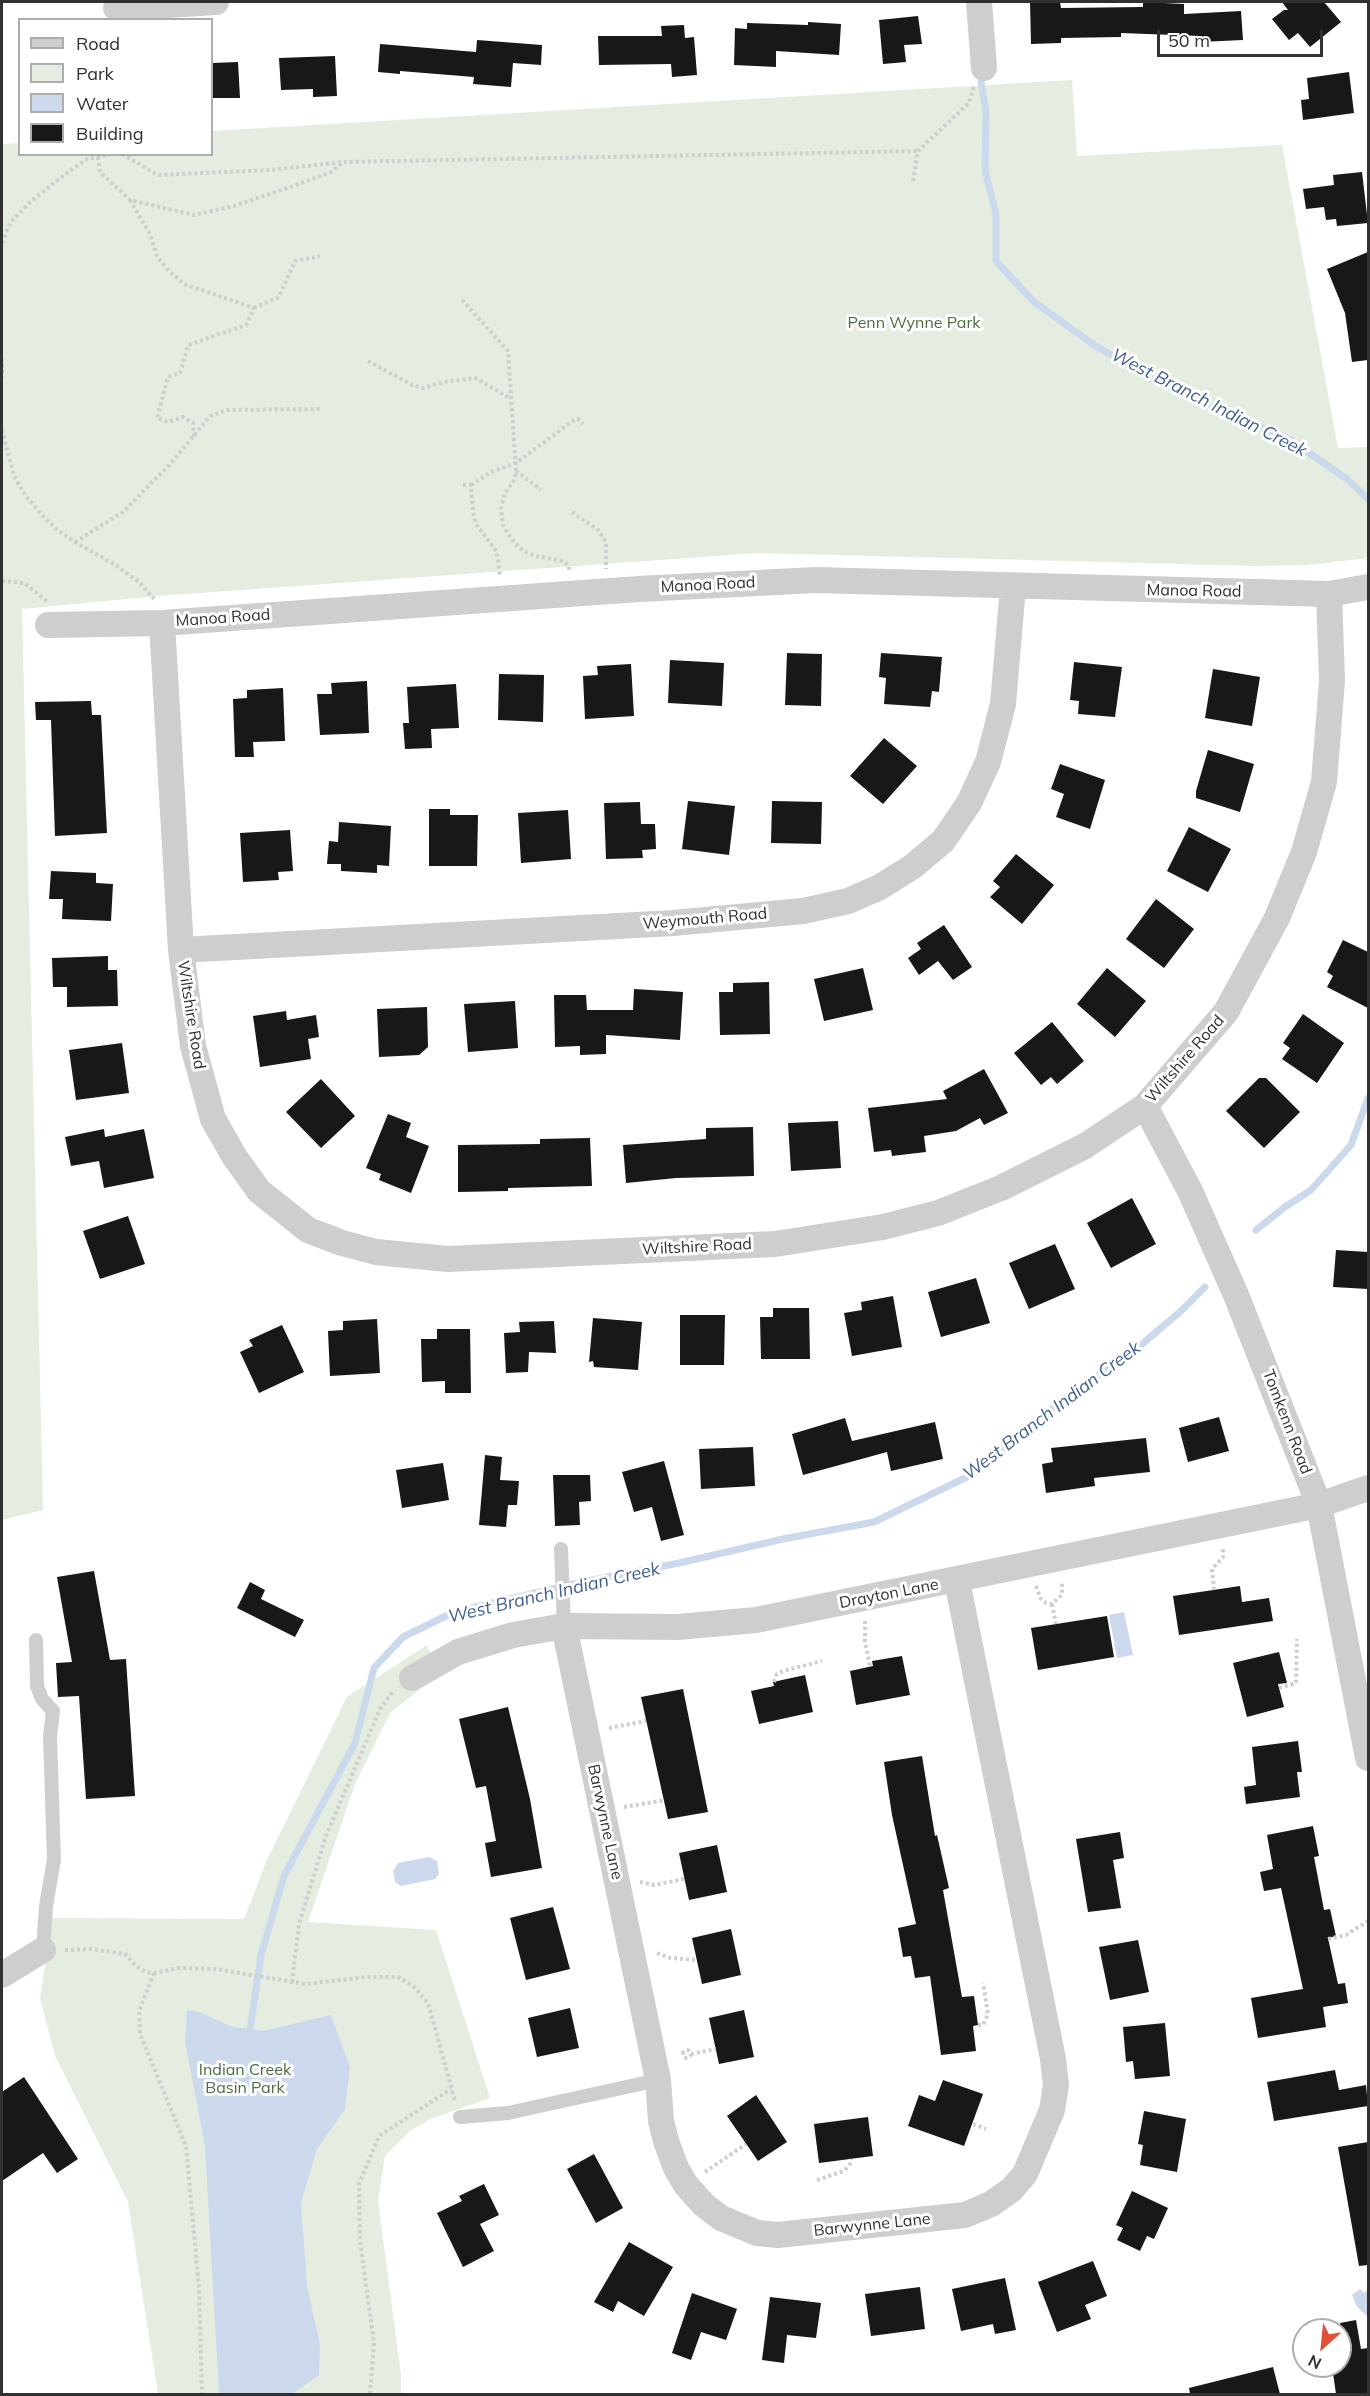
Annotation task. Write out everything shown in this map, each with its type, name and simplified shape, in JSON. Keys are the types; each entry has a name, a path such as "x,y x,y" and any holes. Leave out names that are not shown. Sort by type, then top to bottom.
{"street":[{"path":"116,10 216,2"},
{"path":"979,2 981,78"},
{"name":"Manoa Road","path":"48,625 162,623 606,591 816,580 1329,594 1368,587"},
{"name":"Weymouth Road","path":"181,950 673,923 803,911 848,901 880,887 912,867 943,841 969,803 988,762 1004,704 1012,587"},
{"name":"Wiltshire Road","path":"162,623 181,950 193,1046 213,1119 234,1156 259,1191 308,1230 342,1243 376,1252 448,1259 775,1244 883,1227 938,1213 1001,1188 1085,1146 1145,1106 1226,1012 1277,918 1304,852 1324,782 1332,681 1329,594"},
{"name":"Tomkenn Road","path":"1145,1106 1190,1191 1236,1295 1319,1505 1368,1758"},
{"name":"Drayton Lane","path":"412,1678 458,1652 513,1635 564,1626 678,1627 745,1621 957,1581 1319,1505 1368,1488"},
{"name":"Barwynne Lane","path":"564,1626 658,2080 661,2121 676,2169 686,2185 704,2205 721,2218 757,2233 778,2235 964,2215 987,2206 1011,2190 1025,2174 1052,2110 1056,2085 1053,2059 957,1581"},
{"path":"2,1975 43,1950"}],"lane":[{"path":"561,1549 564,1626"},
{"path":"36,1640 37,1686 42,1699 54,1711 50,1736 54,1860 46,1906 43,1950"},
{"path":"460,2117 508,2114 658,2080"}],"path":[{"path":"914,181 918,151 969,103 973,89 981,78"},
{"path":"125,156 158,175 270,171 345,162 918,151"},
{"path":"2,243 10,223 29,203 87,159 103,156"},
{"path":"98,157 100,172 130,200 150,234 157,256 168,270 184,284 254,308"},
{"path":"130,200 194,216 234,206 304,182 331,172 345,162"},
{"path":"194,437 193,423 183,417 168,422 157,418 168,377 180,373 188,345 246,325 254,308 279,297 295,261 320,256"},
{"path":"462,300 508,351 516,471 515,479 505,493 501,508 503,525 512,540 523,551 535,556 563,561 569,567 570,594"},
{"path":"2,358 2,378"},
{"path":"368,361 412,386 423,388 444,382 475,378 512,399"},
{"path":"75,542 123,512 194,437 210,416 227,410 321,409"},
{"path":"463,485 471,485 491,472 516,463 574,420 578,419 583,424"},
{"path":"2,430 14,476 25,495 56,529 117,566 140,583 153,598 162,623"},
{"path":"516,471 541,490"},
{"path":"471,485 473,512 477,524 497,552 502,599"},
{"path":"572,512 598,530 606,542 606,591"},
{"path":"2,581 24,583 77,624"},
{"path":"1214,1590 1212,1569 1223,1557 1224,1551 1219,1526"},
{"path":"860,1599 870,1667"},
{"path":"1052,1604 1056,1624"},
{"path":"1279,1688 1296,1683 1297,1639"},
{"path":"774,1682 777,1674 783,1671 822,1661"},
{"path":"292,1982 299,1924 326,1836 380,1709 392,1692 412,1678"},
{"path":"586,1732 646,1721"},
{"path":"602,1810 665,1800"},
{"path":"635,1878 654,1885 684,1879"},
{"path":"1328,1939 1346,1935 1368,1921"},
{"path":"650,1948 660,1956 697,1960"},
{"path":"91,1949 125,1954 136,1966 146,1972 154,1973 194,1967 318,1984 343,1979 390,1976 406,1981 424,1996 428,2003 460,2117"},
{"path":"154,1973 139,2011 140,2034 186,2146 199,2288 202,2394"},
{"path":"978,2025 983,2025 988,2014 983,1983"},
{"path":"691,2054 716,2049"},
{"path":"370,2394 374,2343 360,2241 359,2184 379,2136 451,2089"},
{"path":"972,2124 986,2129"},
{"path":"686,2185 746,2144"},
{"path":"817,2180 844,2171 851,2159"}],"green space":[{"name":"Penn Wynne Park","path":"1072,80 1077,156 1282,145 1338,448 1368,447 1368,558 1308,565 1258,566 757,553 158,596 22,609 43,1510 2,1520 2,144 18,143 18,156 213,156 213,131"},
{"name":"Indian Creek Basin Park","path":"427,1645 439,1674 390,1713 355,1784 308,1922 436,1930 490,2098 430,2119 410,2131 385,2156 378,2201 401,2375 401,2394 158,2394 128,2202 55,2056 40,1999 52,1918 244,1919 267,1860 347,1697"}],"water":[{"path":"1124,1612 1133,1655 1117,1658 1109,1615"},
{"path":"429,1857 437,1861 439,1874 435,1879 401,1886 395,1882 393,1871 398,1863"},
{"path":"187,2010 200,2012 230,2026 263,2031 331,2015 350,2067 345,2109 317,2149 301,2203 307,2286 320,2345 319,2375 292,2394 219,2394 205,2146 185,2042"},
{"path":"1360,2289 1364,2293 1368,2289 1368,2317 1357,2307 1352,2295"}],"building":[{"path":"1030,2 1060,2 1061,8 1143,7 1143,2 1184,4 1184,14 1241,11 1243,40 1200,42 1200,36 1121,33 1121,37 1061,38 1061,43 1031,44"},
{"path":"1282,2 1324,2 1341,22 1310,47 1298,33 1289,40 1272,19 1284,10 1288,10"},
{"path":"918,16 922,44 904,45 906,62 883,64 879,20"},
{"path":"808,22 841,24 839,55 776,51 776,67 734,65 735,28 747,29 747,23 808,25"},
{"path":"684,25 685,38 694,37 697,75 672,77 671,64 599,65 598,36 662,36 661,26"},
{"path":"477,40 542,45 541,65 513,63 511,87 473,84 474,77 400,71 400,74 378,72 380,44 476,52"},
{"path":"335,56 337,96 313,97 313,89 281,90 279,58"},
{"path":"238,62 240,98 213,98 213,63"},
{"path":"1349,72 1354,113 1303,120 1301,100 1309,99 1307,78"},
{"path":"1362,172 1368,223 1337,226 1336,219 1326,220 1324,207 1306,209 1303,189 1334,185 1333,175"},
{"path":"1368,252 1368,360 1352,362 1345,313 1327,269"},
{"path":"787,653 822,654 821,706 785,705"},
{"path":"881,653 942,657 939,692 932,691 930,707 884,704 886,678 879,677"},
{"path":"670,660 724,663 722,706 668,703"},
{"path":"1074,662 1122,667 1115,717 1078,714 1079,701 1070,700"},
{"path":"631,664 634,716 585,719 583,676 598,675 597,666"},
{"path":"1213,669 1260,677 1252,726 1205,718"},
{"path":"499,674 544,675 543,722 498,720"},
{"path":"367,681 369,733 320,735 317,694 332,694 331,683"},
{"path":"456,684 459,728 431,729 432,748 405,749 403,723 409,723 407,687"},
{"path":"283,688 285,741 253,742 254,757 235,757 233,699 247,698 247,690"},
{"path":"91,701 92,715 101,715 107,833 55,836 51,720 36,720 35,702"},
{"path":"884,738 917,766 883,804 850,776"},
{"path":"1208,750 1254,764 1240,812 1196,798"},
{"path":"1060,764 1105,780 1090,829 1056,817 1064,794 1051,789"},
{"path":"688,801 735,806 729,855 682,849"},
{"path":"772,801 822,802 821,844 771,843"},
{"path":"640,802 641,824 655,824 656,849 642,850 643,858 606,859 604,803"},
{"path":"429,809 450,809 450,815 478,815 477,866 429,866"},
{"path":"568,810 571,859 521,863 518,813"},
{"path":"339,822 391,826 389,866 377,865 377,873 341,871 341,864 327,864 329,841 338,842"},
{"path":"1189,827 1231,849 1208,892 1167,871"},
{"path":"290,830 293,871 278,872 279,880 243,882 240,833"},
{"path":"1016,854 1054,885 1022,924 990,897 1000,887 993,881"},
{"path":"51,871 96,873 96,883 113,884 111,921 62,919 63,899 49,899"},
{"path":"1156,899 1194,929 1164,968 1126,939"},
{"path":"944,925 972,967 953,980 938,961 919,975 908,958 921,949 917,943"},
{"path":"1343,940 1368,952 1368,1008 1327,987 1333,976 1327,972"},
{"path":"108,956 108,970 117,970 118,1006 67,1007 67,987 53,987 52,958"},
{"path":"863,968 873,1010 824,1021 814,979"},
{"path":"1107,968 1146,1001 1115,1037 1077,1004"},
{"path":"769,982 770,1034 720,1035 719,992 733,992 733,983"},
{"path":"634,989 683,992 680,1040 606,1035 606,1054 580,1055 580,1046 555,1047 554,995 586,995 587,1010 633,1010"},
{"path":"515,1001 518,1048 468,1052 464,1004"},
{"path":"427,1007 428,1047 419,1055 379,1057 377,1009"},
{"path":"286,1011 287,1020 316,1015 319,1037 308,1039 311,1059 260,1067 253,1016"},
{"path":"1303,1014 1344,1043 1317,1083 1282,1059 1290,1048 1283,1043"},
{"path":"1052,1022 1084,1061 1057,1084 1051,1077 1041,1085 1014,1053"},
{"path":"122,1043 129,1093 76,1100 69,1050"},
{"path":"984,1069 1008,1113 984,1125 980,1118 956,1131 924,1136 926,1152 892,1156 891,1150 874,1152 868,1108 947,1099 943,1091"},
{"path":"1259,1078 1266,1078 1300,1112 1264,1148 1226,1111"},
{"path":"321,1079 355,1116 321,1148 286,1112"},
{"path":"388,1114 411,1123 406,1137 429,1146 411,1193 379,1180 381,1174 366,1168"},
{"path":"838,1121 841,1168 791,1171 788,1123"},
{"path":"753,1127 754,1176 676,1178 626,1183 623,1145 706,1139 706,1128"},
{"path":"104,1129 105,1137 144,1129 154,1178 104,1188 99,1161 71,1166 65,1137"},
{"path":"590,1138 592,1186 458,1192 458,1145 540,1144 540,1139"},
{"path":"1132,1198 1156,1244 1111,1268 1087,1223"},
{"path":"128,1216 145,1264 100,1279 83,1231"},
{"path":"1055,1244 1075,1289 1029,1309 1009,1263"},
{"path":"1336,1250 1368,1252 1368,1289 1333,1287"},
{"path":"976,1278 990,1323 941,1337 928,1292"},
{"path":"893,1296 902,1347 852,1356 844,1313 862,1310 861,1302"},
{"path":"773,1308 809,1308 810,1359 761,1359 760,1317 773,1317"},
{"path":"680,1315 725,1315 724,1365 680,1365"},
{"path":"593,1318 642,1322 638,1370 594,1367 593,1361 589,1362"},
{"path":"377,1319 380,1373 330,1376 328,1331 343,1330 343,1321"},
{"path":"554,1321 556,1353 529,1352 528,1372 506,1373 504,1333 520,1332 519,1322"},
{"path":"282,1325 304,1372 259,1393 240,1352 253,1346 249,1340"},
{"path":"437,1329 470,1329 471,1393 445,1393 445,1381 422,1382 421,1339 437,1339"},
{"path":"1219,1417 1229,1451 1188,1462 1179,1428"},
{"path":"845,1418 852,1441 935,1422 943,1459 891,1471 887,1452 803,1475 792,1434"},
{"path":"1146,1438 1150,1472 1094,1478 1095,1486 1046,1493 1042,1464 1053,1462 1051,1448"},
{"path":"753,1447 755,1486 701,1489 699,1449"},
{"path":"485,1455 502,1457 500,1480 519,1481 517,1505 508,1505 506,1527 479,1525"},
{"path":"664,1461 684,1535 661,1541 652,1507 634,1512 622,1472"},
{"path":"443,1463 449,1500 402,1508 396,1470"},
{"path":"553,1475 590,1475 591,1501 579,1502 580,1525 555,1526"},
{"path":"94,1571 110,1660 126,1659 135,1796 86,1799 79,1696 58,1697 56,1663 72,1662 57,1577"},
{"path":"250,1582 265,1590 261,1599 304,1620 295,1637 237,1608"},
{"path":"1240,1586 1242,1602 1269,1598 1273,1621 1179,1635 1173,1596"},
{"path":"1107,1616 1114,1657 1038,1670 1031,1628"},
{"path":"1279,1652 1287,1683 1278,1684 1284,1707 1247,1717 1233,1663"},
{"path":"902,1656 910,1695 856,1705 850,1671 873,1666 872,1661"},
{"path":"805,1675 813,1712 759,1724 751,1691 774,1686 773,1682"},
{"path":"683,1689 708,1812 668,1819 641,1697"},
{"path":"508,1707 530,1799 542,1868 491,1877 485,1843 496,1841 486,1786 476,1788 459,1719"},
{"path":"1298,1741 1302,1772 1297,1772 1300,1797 1246,1804 1244,1787 1256,1785 1252,1747"},
{"path":"922,1756 935,1836 937,1835 949,1888 943,1890 962,1997 974,1996 978,2025 973,2026 976,2051 941,2055 930,1976 915,1978 911,1956 903,1957 898,1928 916,1924 892,1815 884,1762"},
{"path":"1313,1826 1319,1856 1314,1857 1324,1910 1330,1909 1336,1936 1328,1938 1338,1984 1345,1983 1348,2003 1323,2007 1326,2027 1258,2038 1251,1998 1303,1989 1281,1888 1264,1891 1260,1872 1273,1869 1267,1835"},
{"path":"1120,1832 1124,1858 1113,1860 1121,1908 1088,1912 1076,1839"},
{"path":"717,1845 727,1892 689,1900 679,1853"},
{"path":"553,1907 570,1969 526,1980 510,1918"},
{"path":"731,1929 741,1975 702,1984 692,1938"},
{"path":"1138,1940 1149,1992 1110,2000 1099,1947"},
{"path":"570,2008 579,2048 537,2057 528,2018"},
{"path":"744,2010 754,2057 719,2064 709,2018"},
{"path":"1165,2023 1170,2076 1135,2079 1133,2061 1126,2062 1123,2027"},
{"path":"1335,2070 1339,2090 1366,2085 1368,2106 1274,2121 1267,2082"},
{"path":"24,2077 78,2159 57,2173 43,2153 2,2181 2,2092"},
{"path":"943,2080 983,2094 964,2146 908,2126 919,2095 935,2101"},
{"path":"756,2095 787,2142 758,2161 727,2116"},
{"path":"1144,2111 1186,2119 1177,2172 1140,2165 1143,2145 1138,2144"},
{"path":"868,2117 873,2156 819,2163 814,2124"},
{"path":"1368,2142 1368,2265 1359,2266 1338,2147"},
{"path":"594,2154 623,2208 596,2223 567,2169"},
{"path":"484,2184 499,2215 480,2224 494,2251 463,2267 437,2213 462,2201 459,2196"},
{"path":"1132,2191 1168,2208 1154,2239 1147,2236 1140,2251 1117,2240 1123,2228 1116,2225"},
{"path":"629,2242 673,2267 644,2316 618,2301 613,2312 594,2302"},
{"path":"1093,2261 1107,2296 1085,2305 1091,2319 1057,2332 1038,2282"},
{"path":"1005,2278 1016,2330 995,2334 993,2324 961,2331 952,2289"},
{"path":"920,2287 925,2329 871,2336 865,2294"},
{"path":"692,2293 737,2309 726,2340 701,2332 691,2360 672,2353"},
{"path":"770,2297 821,2303 816,2338 787,2335 784,2363 762,2360"},
{"path":"1356,2320 1361,2349 1368,2348 1368,2394 1336,2394 1334,2378 1352,2378 1352,2321"},
{"path":"1273,2367 1280,2394 1190,2394 1189,2388"}],"waterway":[{"name":"West Branch Indian Creek","path":"981,81 986,112 985,170 996,214 996,261 1033,301 1094,345 1153,380 1289,439 1347,479 1368,499"},
{"name":"West Branch Indian Creek","path":"1256,1230 1311,1190 1351,1145 1368,1098"},
{"name":"West Branch Indian Creek","path":"249,2037 261,1955 284,1876 355,1743 374,1668 403,1637 454,1612 582,1582 874,1522 973,1474 1075,1390 1122,1361 1181,1311 1205,1287"}]}
